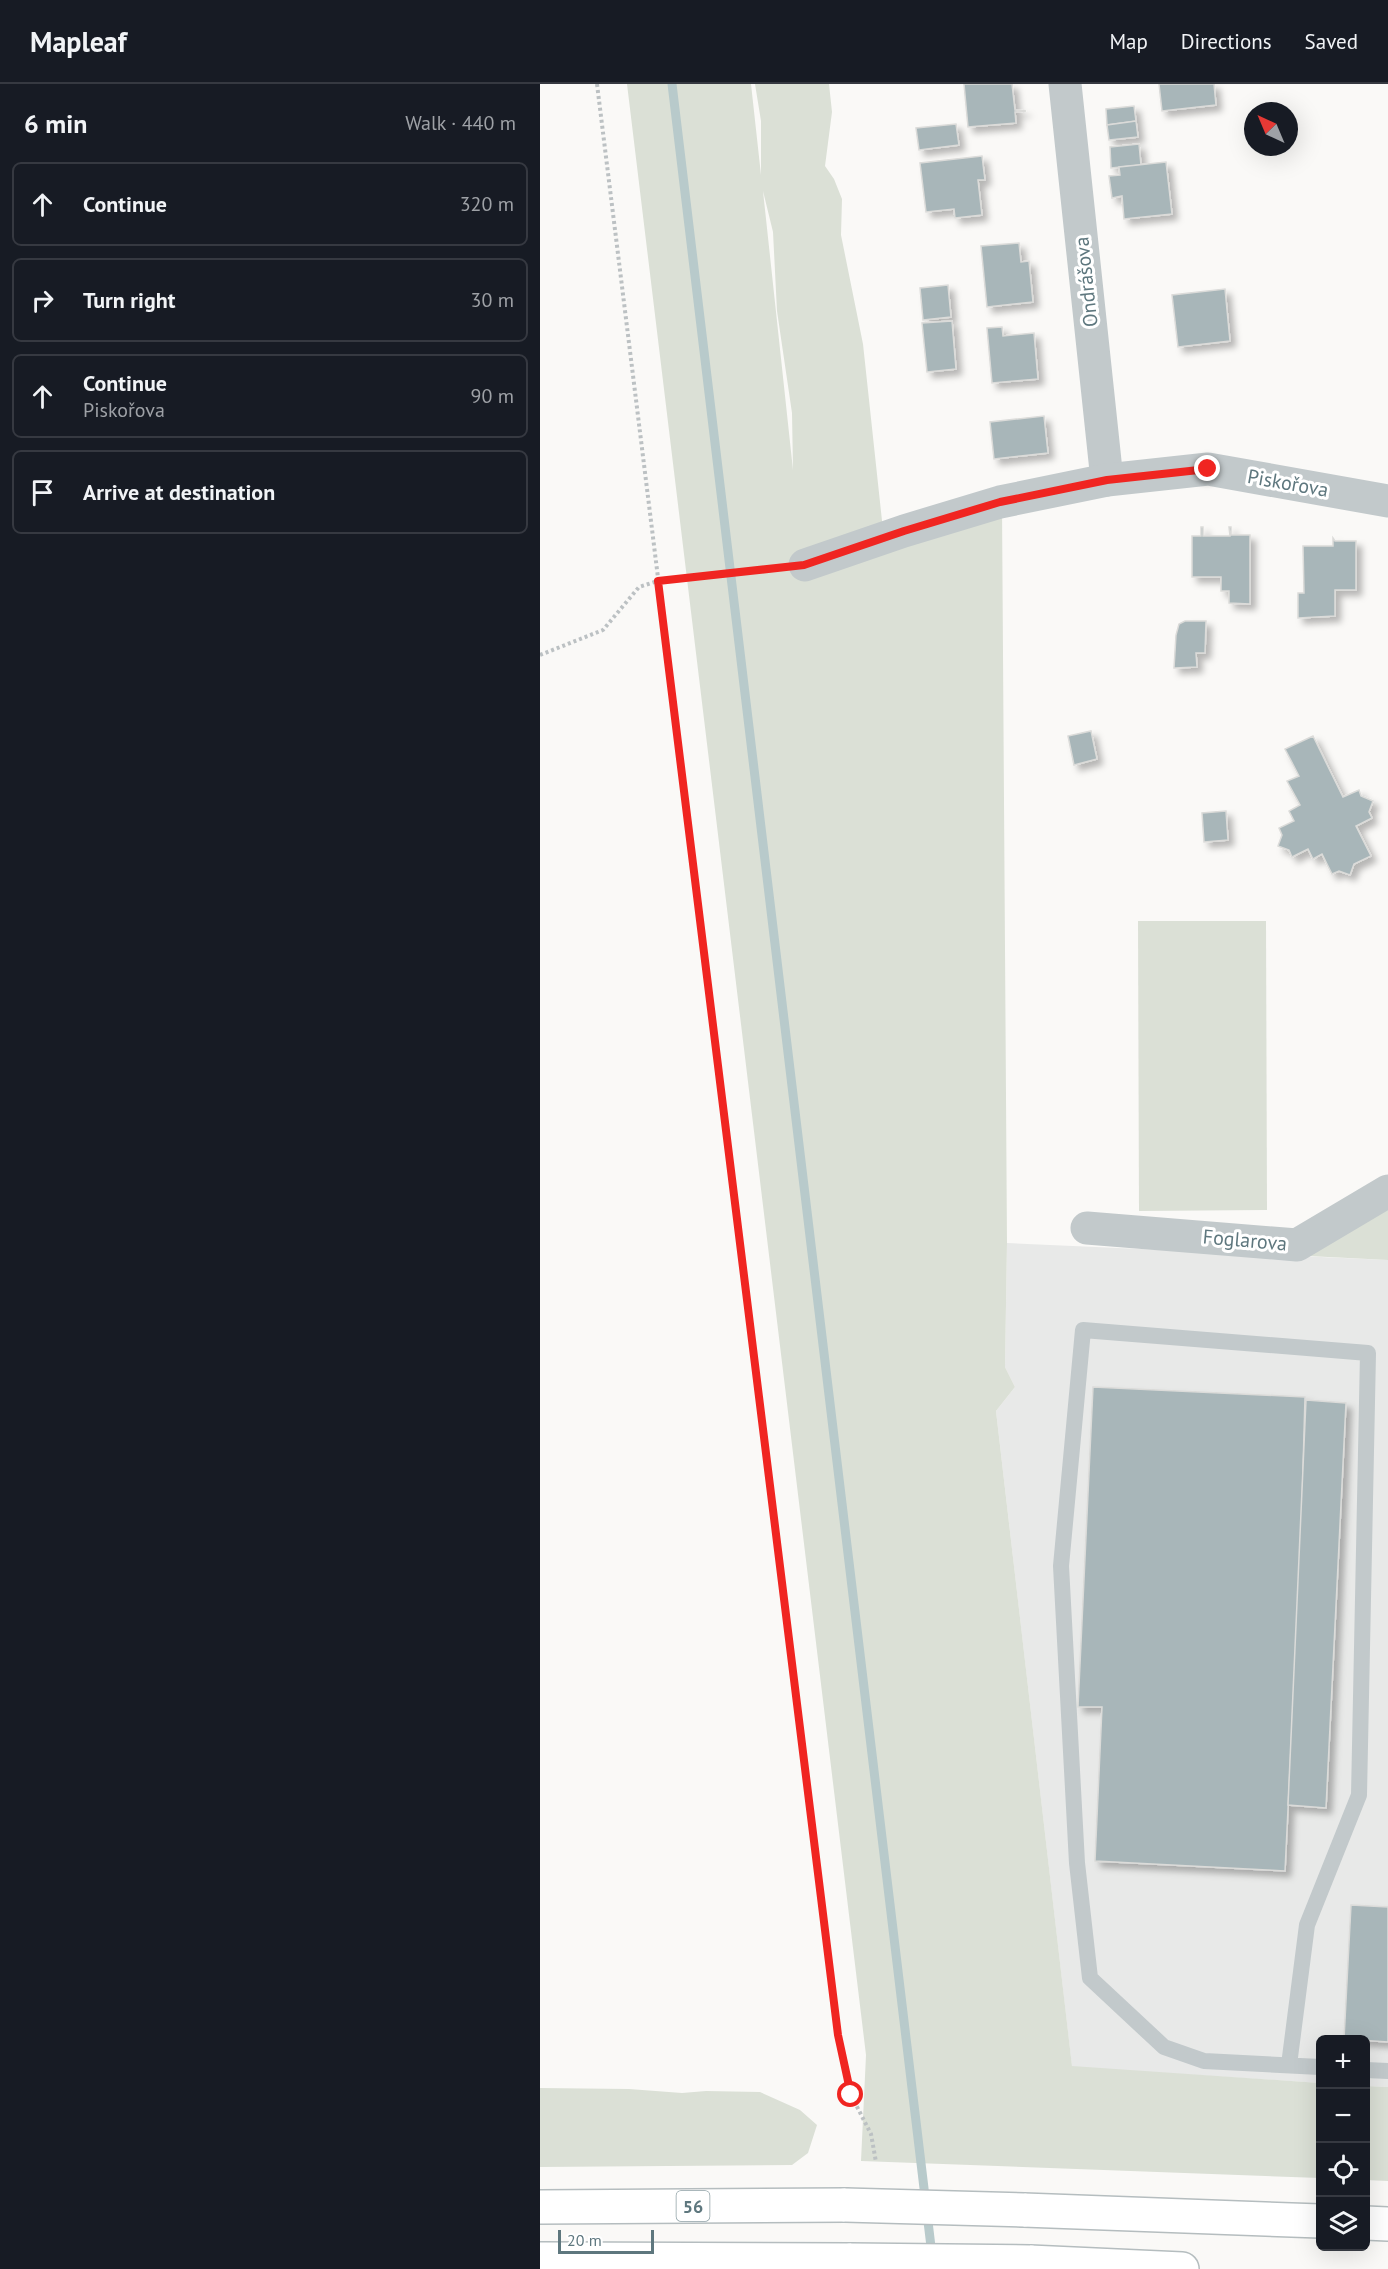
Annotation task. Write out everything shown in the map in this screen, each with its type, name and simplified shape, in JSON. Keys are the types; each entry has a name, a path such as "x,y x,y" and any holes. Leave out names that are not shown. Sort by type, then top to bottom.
{"main road":[{"name":"56","path":"540,2207 845,2205 1316,2221"},
{"path":"1370,2223 1388,2224"},
{"path":"540,2259 1030,2262 1182,2269"},
{"path":"1030,2262 1065,2269"}],"street":[{"name":"Ondrášova","path":"1065,84 1107,480"},
{"name":"Piskořova","path":"804,565 1000,502 1107,480 1208,469 1388,501"},
{"name":"Foglarova","path":"1087,1228 1296,1245 1388,1191"}],"lane":[{"path":"1289,2066 1307,1925 1359,1795 1368,1353 1083,1330 1061,1566 1077,1863 1090,1978 1164,2047 1204,2061 1289,2066 1316,2067"},
{"path":"1370,2070 1388,2071"}],"path":[{"path":"597,84 838,2035 851,2095 871,2134 876,2162"},
{"path":"540,654 603,630 639,587 664,579 804,565"}],"shaded area":[{"path":"627,84 751,84 761,175 761,121 755,84 829,84 832,112 825,166 834,179 842,199 841,235 863,344 883,530 1002,506 1007,1243 1005,1367 1015,1387 996,1411 1072,2066 1316,2083 1316,2178 861,2161 866,2055","holes":["763,191 773,232 777,311 792,413 793,470"]},
{"path":"1138,921 1266,921 1267,1210 1139,1211"},
{"path":"1388,1197 1388,1260 1308,1256"},
{"path":"1007,1243 1388,1260 1388,2087 1370,2086 1370,2035 1316,2035 1316,2083 1072,2067 996,1411 1015,1387 1005,1367"},
{"path":"1370,2086 1388,2087 1388,2181 1370,2180"},
{"path":"540,2088 629,2089 682,2093 760,2092 800,2110 817,2125 808,2153 792,2165 540,2167"}],"building":[{"path":"964,84 1012,84 1015,110 1026,111 1015,112 1016,123 968,127"},
{"path":"1159,84 1214,84 1216,105 1162,111"},
{"path":"1134,106 1136,121 1107,125 1106,109"},
{"path":"1136,121 1138,137 1109,140 1107,125"},
{"path":"956,124 959,145 919,150 916,128"},
{"path":"1139,144 1141,165 1111,168 1110,147"},
{"path":"982,156 985,180 978,180 982,215 955,218 954,209 926,212 920,163"},
{"path":"1166,162 1172,214 1124,219 1122,196 1112,198 1109,176 1120,175 1119,167"},
{"path":"1019,243 1021,262 1029,261 1033,302 987,307 981,246"},
{"path":"948,285 951,317 923,320 920,288"},
{"path":"1225,289 1230,341 1178,347 1172,295"},
{"path":"952,321 956,369 927,372 922,323"},
{"path":"1002,327 1003,336 1034,333 1038,379 992,383 987,328"},
{"path":"1044,416 1048,453 994,459 990,422"},
{"path":"1201,527 1203,527 1203,536 1230,536 1229,527 1231,527 1231,535 1250,535 1250,604 1229,603 1229,591 1221,591 1221,577 1192,577 1192,536 1201,536"},
{"path":"1333,538 1335,541 1356,541 1356,590 1335,590 1335,616 1298,618 1298,593 1304,593 1303,546 1333,546"},
{"path":"1185,621 1206,621 1205,653 1196,653 1197,667 1174,668 1176,635 1179,624"},
{"path":"1091,731 1097,759 1074,765 1068,736"},
{"path":"1313,736 1343,797 1359,790 1361,796 1373,801 1369,812 1372,818 1356,826 1371,856 1354,864 1350,875 1339,871 1332,874 1322,854 1313,859 1308,849 1292,857 1289,850 1278,846 1282,835 1279,828 1294,821 1289,811 1300,805 1287,781 1299,776 1285,749"},
{"path":"1226,811 1228,840 1204,842 1202,813"},
{"path":"1093,1387 1305,1397 1301,1542 1285,1871 1095,1861 1102,1707 1078,1707"},
{"path":"1306,1400 1346,1403 1326,1808 1288,1805"},
{"path":"1351,1905 1388,1907 1388,2042 1370,2041 1370,2035 1344,2035"}],"waterway":[{"path":"672,84 932,2255"}],"route":[{"path":"851,2095 838,2035 658,581 804,565 1000,502 1107,480 1208,469"}]}
